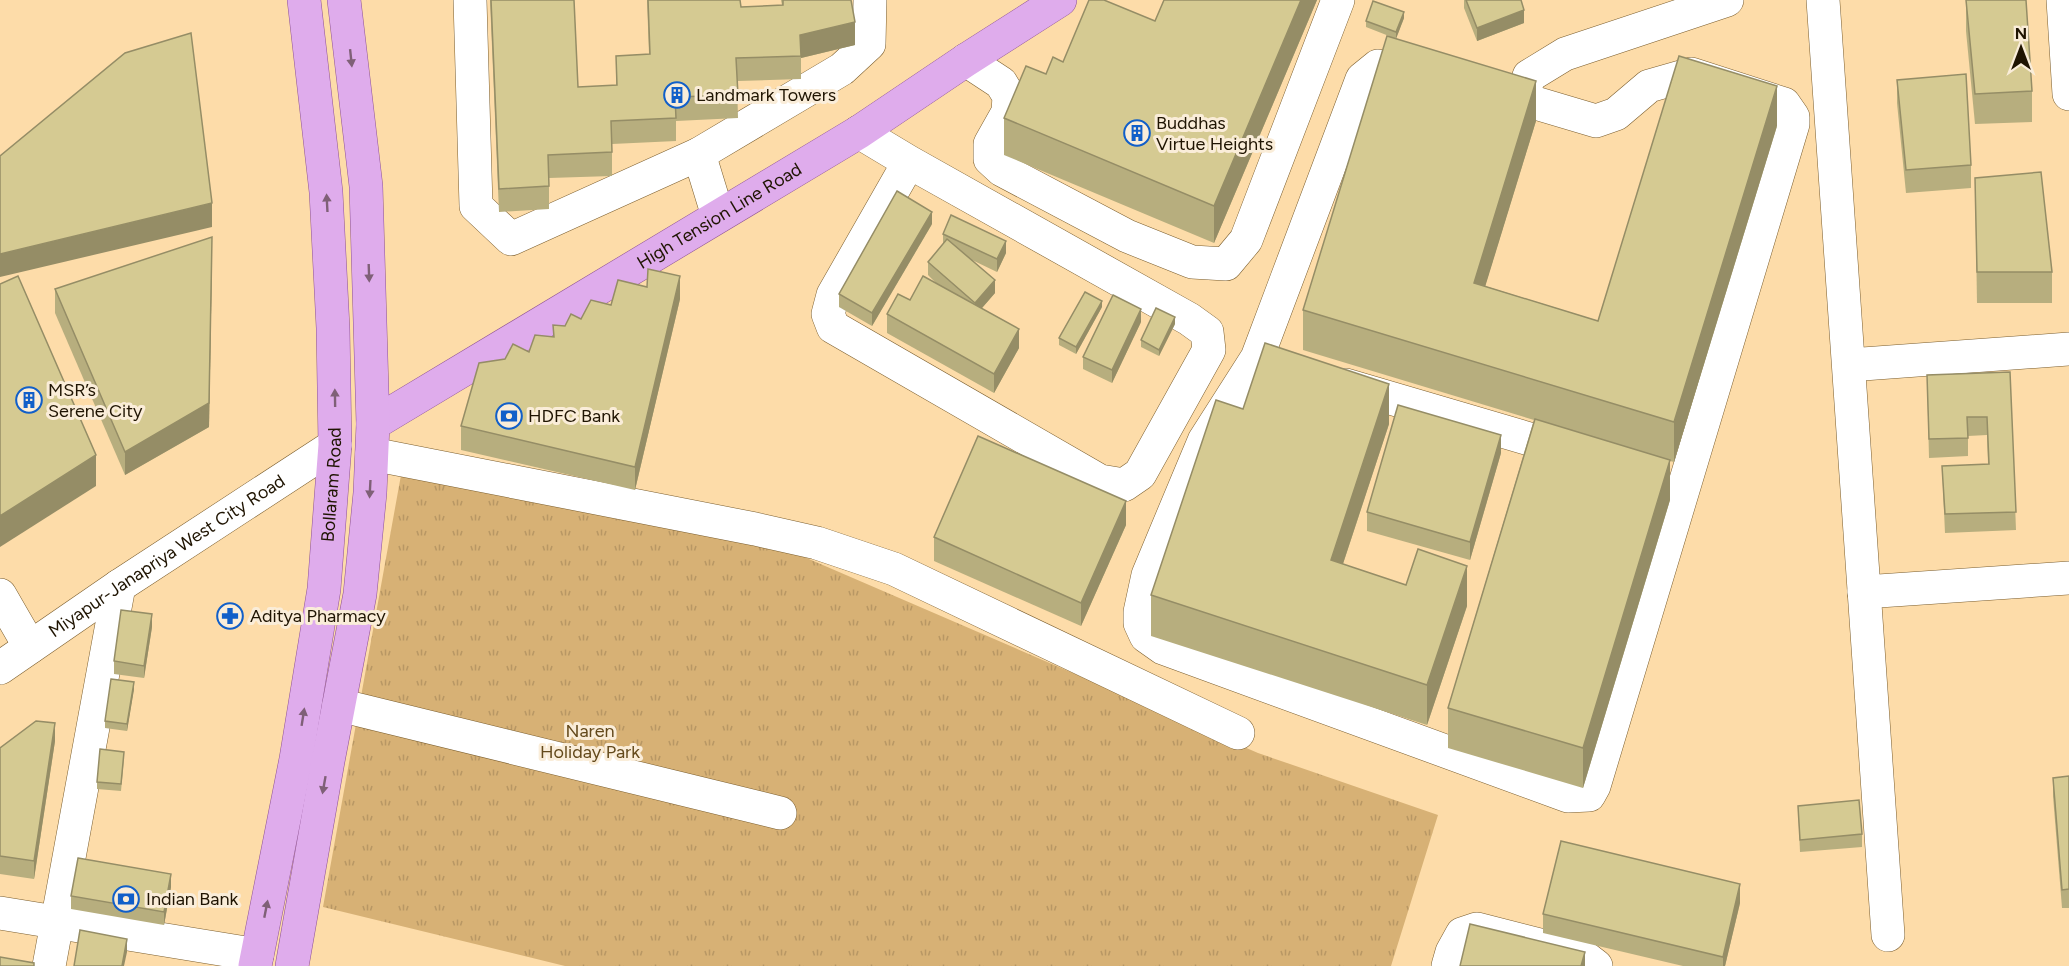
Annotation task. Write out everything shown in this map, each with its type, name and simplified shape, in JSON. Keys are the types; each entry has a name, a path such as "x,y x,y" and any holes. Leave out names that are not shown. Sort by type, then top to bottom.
{"main road":[{"name":"Bollaram Road","path":"256,961 296,759 324,589 335,446 333,328 326,192 304,0"},
{"path":"292,966 360,594 373,439 366,186 344,0"},
{"name":"High Tension Line Road","path":"373,439 718,216 859,132 1060,0"}],"street":[{"path":"470,0 476,206 511,239 699,154 842,69 868,44 870,0"},
{"path":"966,60 1000,83 1009,96 1008,112 990,144 990,159 1002,170 1127,236 1192,262 1226,264 1246,240 1338,0"},
{"path":"1522,99 1528,76 1565,54 1727,0"},
{"path":"1823,0 1888,935"},
{"path":"2063,0 2069,94"},
{"path":"1378,66 1399,68 1458,81 1522,99 1596,121 1616,114 1649,86 1691,74 1784,104 1792,117 1793,124 1673,481 1594,786 1589,795 1568,796 1163,648 1146,636 1140,623 1140,612 1148,575 1204,441 1257,358 1362,79 1378,66"},
{"path":"859,132 1189,319 1207,332 1209,350 1140,474 1124,484 1100,481 833,327 828,314 833,295 909,162"},
{"path":"699,154 718,216"},
{"path":"1848,365 2069,349"},
{"path":"1257,358 1594,458"},
{"path":"373,439 817,543 894,569 1238,734"},
{"name":"Miyapur-Janapriya West City Road","path":"0,668 119,586 335,446"},
{"path":"1864,592 2069,578"},
{"path":"49,966 119,586"},
{"path":"0,595 30,647"},
{"path":"339,705 780,813"},
{"path":"0,913 256,961"},
{"path":"1448,966 1452,952 1462,934 1477,929 1583,956 1596,966"}],"green space":[{"name":"Naren Holiday Park","path":"401,475 795,553 1258,753 1438,815 1391,966 565,966 323,907"}],"building":[{"name":"Landmark Towers","path":"491,0 574,0 578,87 617,85 616,56 650,54 648,0 740,0 741,7 783,5 783,0 851,0 855,22 800,35 801,56 736,58 738,95 675,97 676,118 611,121 612,152 548,155 549,186 499,189"},
{"name":"Buddhas Virtue Heights","path":"1089,0 1104,0 1155,21 1164,0 1301,0 1214,206 1004,118 1026,66 1046,74 1053,57 1063,62"},
{"path":"1466,0 1521,0 1524,10 1477,28"},
{"path":"1966,0 2026,0 2032,91 1975,94"},
{"path":"1373,1 1404,12 1396,32 1366,21"},
{"path":"191,33 212,203 0,254 0,156 125,53"},
{"path":"1387,36 1536,81 1474,283 1598,321 1679,56 1777,86 1674,422 1303,310"},
{"path":"1966,74 1971,165 1906,170 1897,80"},
{"path":"2041,172 2052,272 1977,272 1975,178"},
{"path":"897,191 932,212 872,313 839,294"},
{"path":"951,215 1006,241 997,259 943,234"},
{"path":"212,237 209,403 125,452 55,289"},
{"path":"947,239 995,280 975,303 928,262"},
{"path":"648,269 680,276 635,467 461,426 479,363 505,359 513,344 529,352 535,335 554,337 553,325 565,326 571,314 581,319 591,300 611,305 618,280 647,287"},
{"name":"MSR’s Serene City","path":"18,276 96,455 0,516 0,284"},
{"path":"923,276 1019,329 994,374 887,314 898,294 910,300"},
{"path":"1085,292 1102,301 1076,347 1059,338"},
{"path":"1113,295 1141,309 1112,370 1083,357"},
{"path":"1156,308 1175,317 1159,350 1141,340"},
{"path":"1265,343 1389,384 1331,560 1406,585 1418,549 1467,566 1427,685 1151,595 1216,400 1243,409"},
{"path":"2010,372 2016,512 1945,514 1942,466 1989,464 1987,417 1967,417 1968,438 1929,439 1927,375"},
{"path":"1398,405 1501,435 1470,542 1367,512"},
{"path":"1535,419 1670,460 1583,748 1448,708"},
{"path":"978,436 1126,501 1081,603 934,537"},
{"path":"121,610 152,614 144,666 114,661"},
{"path":"111,679 134,682 127,724 105,721"},
{"path":"36,721 55,723 34,861 0,856 0,748"},
{"path":"100,749 124,752 121,784 97,782"},
{"path":"2069,776 2069,889 2062,890 2053,778"},
{"path":"1859,800 1862,834 1800,840 1798,806"},
{"path":"1561,841 1740,884 1723,957 1543,914"},
{"path":"78,858 171,874 164,912 71,896"},
{"path":"1470,924 1585,952 1581,966 1460,966"},
{"path":"80,930 127,939 122,966 74,966"},
{"path":"0,957 34,963 34,966 0,966"}],"place":[{"name":"Landmark Towers","path":"677,95"},
{"name":"Buddhas Virtue Heights","path":"1137,133"},
{"name":"MSR’s Serene City","path":"29,400"},
{"name":"HDFC Bank","path":"509,416"},
{"name":"Aditya Pharmacy","path":"230,616"},
{"name":"Indian Bank","path":"126,899"}]}
